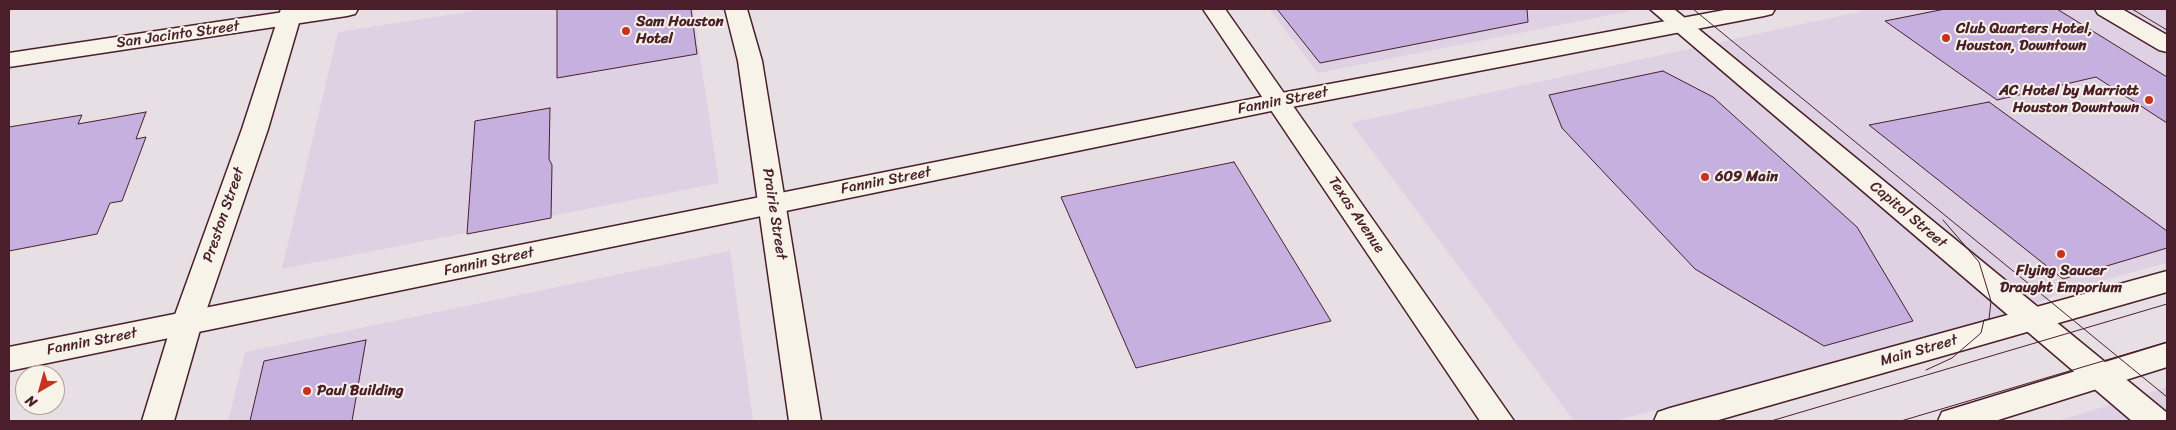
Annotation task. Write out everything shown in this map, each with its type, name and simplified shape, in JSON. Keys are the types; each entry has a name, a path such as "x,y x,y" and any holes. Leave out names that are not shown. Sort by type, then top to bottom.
{"main road":[{"name":"San Jacinto Street","path":"9,60 290,14 347,9"},
{"name":"Prairie Street","path":"736,9 750,61 773,204 804,421"},
{"name":"Texas Avenue","path":"1214,9 1276,102 1301,133 1498,421"},
{"name":"Capitol Street","path":"1661,9 2154,421"},
{"name":"Fannin Street","path":"9,359 1276,102 1764,9"},
{"path":"2106,9 2167,45"},
{"name":"Preston Street","path":"158,421 187,323 254,128 290,14"},
{"name":"Main Street","path":"1670,421 2167,281"},
{"path":"1954,421 2167,355"}],"shaded area":[{"path":"487,9 693,9 719,183 282,269 338,32"},
{"path":"1269,9 1627,9 1630,11 1318,73"},
{"path":"1871,9 2167,9 2167,263 2074,288 2005,316 1615,421 1574,421 1351,123"},
{"path":"730,251 753,421 228,421 245,352"},
{"path":"2167,387 2167,421 2058,421"}],"building":[{"name":"Sam Houston Hotel","path":"557,9 691,9 697,54 557,78"},
{"path":"1277,9 1527,9 1528,22 1320,63"},
{"path":"1945,9 2057,9 2167,77 2167,123 2096,77 1997,100 1885,21"},
{"name":"609 Main","path":"1663,71 1713,97 1857,227 1913,321 1824,346 1695,269 1562,128 1549,95"},
{"path":"1989,102 2167,231 2167,248 2063,279 1869,125"},
{"path":"550,108 551,218 467,234 475,121"},
{"path":"146,112 136,139 146,137 122,201 110,203 97,234 9,251 9,127 82,115 78,124"},
{"path":"1234,162 1331,321 1136,368 1061,197"},
{"name":"Paul Building","path":"366,340 352,421 250,421 264,361"}],"tram line":[{"path":"1693,9 2084,329"},
{"path":"2132,9 2167,30"},
{"path":"1926,370 1952,358 1981,333 1984,320 1989,319 1991,301 1979,262 1943,220"},
{"path":"2084,329 2167,304"},
{"path":"1771,421 2084,329"},
{"path":"2084,329 2118,357"},
{"path":"2118,357 2167,342"},
{"path":"1901,421 2118,357"},
{"path":"2118,357 2167,397"}],"place":[{"name":"Sam Houston Hotel","path":"626,31"},
{"name":"Club Quarters Hotel, Houston, Downtown","path":"1946,38"},
{"name":"AC Hotel by Marriott Houston Downtown","path":"2149,100"},
{"name":"609 Main","path":"1705,177"},
{"name":"Flying Saucer Draught Emporium","path":"2061,254"},
{"name":"Paul Building","path":"307,391"}]}
